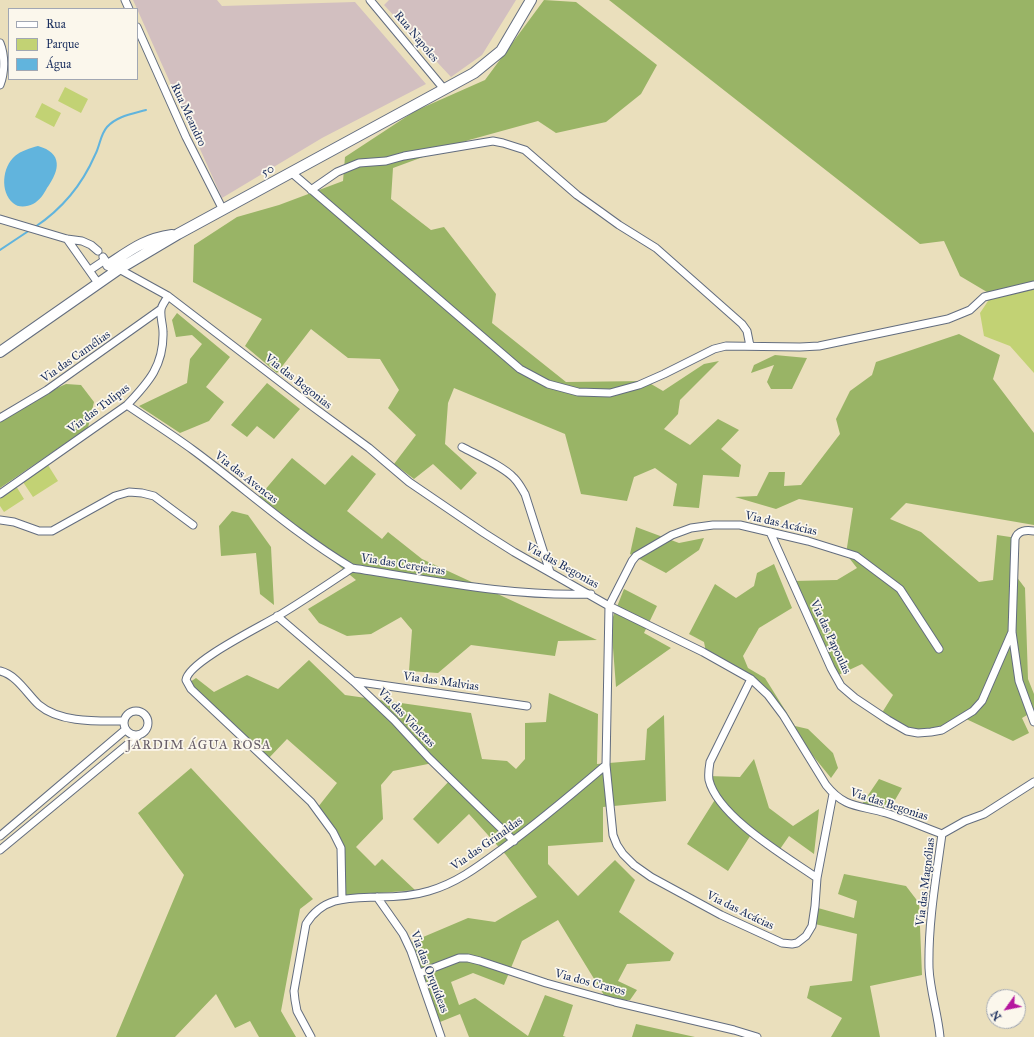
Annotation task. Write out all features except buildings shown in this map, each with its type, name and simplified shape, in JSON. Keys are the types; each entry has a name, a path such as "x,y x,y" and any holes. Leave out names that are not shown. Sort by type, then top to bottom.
{"main road":[{"name":"50","path":"0,352 98,283 110,265 178,234 474,73 501,52 531,0"}],"street":[{"name":"Rua Napoles","path":"370,0 444,89"},
{"name":"Rua Meandro","path":"138,29 186,137 222,210"},
{"path":"0,43 4,58 4,69 0,85"},
{"path":"312,190 337,172 359,163 386,161 404,156 493,141 525,150 577,195 619,225 656,248 733,314 746,331 750,346"},
{"path":"292,173 520,369 548,384 578,392 610,393 639,385 714,348 726,346 819,346 912,328 961,315 970,310 984,297 1034,285"},
{"path":"0,219 68,239 87,242 98,251"},
{"path":"68,239 98,283"},
{"path":"90,270 110,265 168,296 161,309"},
{"name":"Via das Begonias","path":"168,296 368,448 409,482 502,544 591,594 609,606 703,652 751,679 768,695 783,715 826,785 841,801 885,813 942,834"},
{"name":"Via das Tulipas","path":"0,494 127,405 152,377 159,363 163,343 161,309"},
{"name":"Via das Camélias","path":"0,418 48,390 161,309"},
{"name":"Via das Avencas","path":"127,405 193,450 298,531 332,556 352,568"},
{"path":"462,447 505,470 518,483 525,494 550,572"},
{"path":"0,520 14,522 39,531 52,531 115,496 129,492 154,496 193,525"},
{"name":"Via das Acácias","path":"609,606 636,556 672,535 692,528 713,525 740,525 808,541 856,556 900,588 939,649"},
{"path":"1034,531 1022,531 1016,536 1015,539 1012,632 1019,681 1034,722"},
{"name":"Via das Papoulas","path":"770,532 831,668 842,686 854,698 888,720 907,730 918,732 942,730 973,711 982,702 1012,632"},
{"name":"Via das Cerejeiras","path":"342,899 341,848 333,832 311,802 191,689 187,684 186,677 211,655 277,616 352,568 482,588 560,595 591,594"},
{"path":"606,765 609,606"},
{"name":"Via das Violetas","path":"277,616 353,681 394,720 429,758 514,841"},
{"path":"0,671 11,675 39,705 55,714 78,719 123,721"},
{"path":"751,679 710,762 708,769 709,780 722,803 754,835 817,878"},
{"name":"Via das Malvias","path":"353,681 527,706"},
{"path":"0,850 143,733 148,726 147,718 142,712 134,710 127,714 123,721 126,730 132,735 139,735"},
{"path":"0,836 126,730"},
{"name":"Via das Acácias","path":"606,765 613,835 616,845 634,865 720,915 788,945 797,943 806,936 812,926 817,878 833,794"},
{"name":"Via das Grinaldas","path":"311,1037 297,1011 294,991 306,924 310,916 326,904 342,899 411,895 442,887 468,873 514,841 561,804 606,765"},
{"name":"Via das Magnólias","path":"940,1037 929,970 929,947 931,919 942,834 965,821 984,814 1034,782"},
{"name":"Via das Orquídeas","path":"377,897 403,934 420,973 441,1037"},
{"name":"Via dos Cravos","path":"420,973 459,958 468,958 546,983 630,1006 734,1030 757,1037"}],"shaded area":[{"path":"133,0 217,0 222,6 355,2 426,84 322,138 222,198 138,11 138,8"},
{"path":"389,0 516,0 482,55 451,77 384,5"}],"green space":[{"path":"544,0 576,2 657,65 641,94 606,122 556,133 538,121 469,140 393,168 391,199 431,230 444,227 496,294 492,323 566,382 646,381 663,391 704,364 719,361 680,400 678,414 664,429 690,445 718,419 739,430 721,449 741,465 739,477 703,475 699,508 673,506 677,484 655,468 634,477 627,501 581,494 565,434 454,388 448,403 445,444 477,473 461,490 433,464 414,479 394,464 416,435 388,408 399,390 380,359 348,358 311,329 277,373 245,346 262,319 193,282 194,245 237,217 279,205 343,181 345,157 415,111 485,80"},
{"path":"609,0 1034,0 1034,287 992,295 960,276 944,241 920,244"},
{"path":"65,87 88,99 81,113 58,101"},
{"path":"42,103 61,113 54,127 35,117"},
{"path":"1034,287 1034,373 1010,346 984,336 980,313 992,295"},
{"path":"177,313 230,357 206,387 224,402 209,421 180,433 139,406 187,383 190,359 202,344 192,335 176,337 172,320"},
{"path":"959,334 1000,355 993,379 1034,433 1034,525 906,503 890,519 921,532 979,582 993,580 997,535 1017,538 1016,576 1025,588 1028,679 1034,694 1034,711 1022,718 1029,733 1013,741 964,718 937,735 907,734 880,716 893,695 862,664 834,677 794,581 837,580 857,568 846,554 853,508 799,499 776,509 735,497 757,496 769,472 785,472 784,486 801,485 840,434 836,419 850,391 872,375 876,362"},
{"path":"775,355 807,358 792,389 771,389 767,382 774,365 751,373 754,365"},
{"path":"267,383 300,409 274,439 257,426 247,437 231,425"},
{"path":"66,384 81,385 94,402 88,428 0,488 0,413"},
{"path":"352,455 376,474 347,511 382,539 388,532 422,559 597,640 558,641 555,656 471,645 438,673 409,671 412,630 401,617 371,634 347,636 319,623 308,609 356,580 258,498 292,458 325,485"},
{"path":"48,465 58,481 33,497 23,482"},
{"path":"16,486 24,499 4,512 0,506 0,496"},
{"path":"232,511 248,515 271,547 274,605 260,594 256,553 221,556 219,526"},
{"path":"636,527 679,543 704,538 699,550 666,573 630,554"},
{"path":"774,564 792,608 759,628 743,656 748,668 765,678 795,726 808,729 833,753 838,768 831,778 753,677 706,652 704,642 689,634 715,584 736,598 754,586 757,573"},
{"path":"624,589 657,606 644,633 671,648 616,687 611,622"},
{"path":"309,660 345,695 471,713 482,759 507,761 516,769 525,759 525,723 546,722 549,693 598,714 597,764 645,760 647,729 664,715 666,801 603,807 603,842 548,846 548,864 578,896 615,860 635,880 619,912 674,953 670,961 627,964 618,981 637,990 630,1000 607,1000 558,920 522,941 504,985 473,973 451,982 459,1005 475,998 528,1036 545,995 573,1005 563,1036 566,1037 469,1037 460,1014 440,1022 409,943 468,918 495,922 537,897 506,855 469,814 438,844 413,819 453,777 438,762 393,771 381,785 383,819 356,847 375,866 382,859 415,890 346,896 344,847 318,807 337,783 287,739 268,759 187,684 196,678 214,692 247,675 278,689"},
{"path":"754,759 769,808 793,826 819,809 814,854 789,836 778,852 752,833 728,871 687,844 716,798 708,776 740,777"},
{"path":"191,768 313,899 300,909 281,1011 296,1037 259,1037 250,1021 235,1028 216,994 175,1037 116,1037 184,875 138,813"},
{"path":"879,779 902,788 888,812 860,807"},
{"path":"844,874 906,886 919,903 922,975 870,986 880,1037 831,1037 842,1018 807,998 810,986 852,981 857,934 815,924 818,908 854,918 857,901 838,894"},
{"path":"636,1024 695,1037 632,1037"}],"water":[{"path":"38,146 52,153 55,158 57,163 55,175 44,193 37,201 28,206 17,206 9,198 4,186 7,166 17,154"}],"waterway":[{"path":"35,227 45,220 70,196 90,166 97,152 103,133 107,127 115,120 146,110"},
{"path":"0,250 30,230"}],"district":[{"name":"JARDIM ÁGUA ROSA","path":"199,746"}]}
